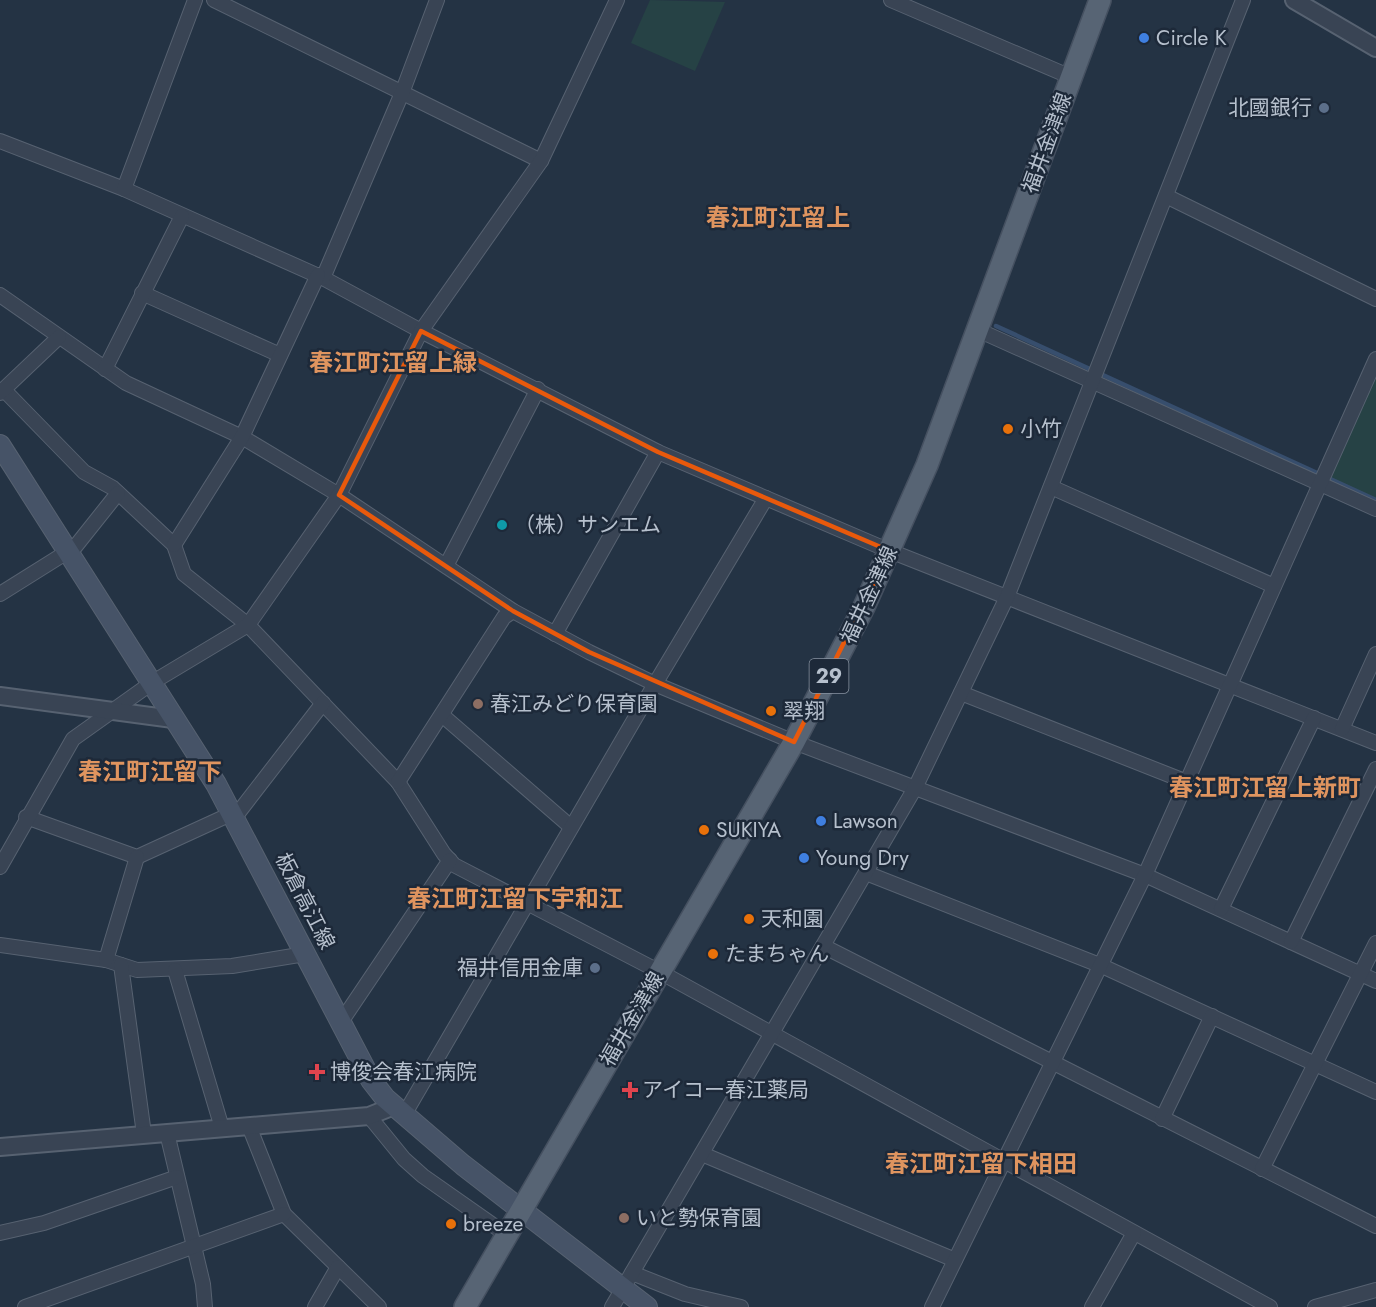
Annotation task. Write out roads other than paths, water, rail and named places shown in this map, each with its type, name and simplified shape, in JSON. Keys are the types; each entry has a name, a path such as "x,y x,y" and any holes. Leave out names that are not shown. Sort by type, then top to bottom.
{"main road":[{"name":"福井金津線","path":"465,1307 794,742 891,551 927,465 1100,0"},
{"name":"板倉高江線","path":"0,445 153,682 173,719 234,815 371,1080 399,1111 521,1211 628,1281 647,1307"}],"street":[{"path":"124,189 195,0"},
{"path":"214,0 541,161"},
{"path":"174,545 242,437 280,355 321,276 402,93 437,0"},
{"path":"0,867 26,817 73,739 153,682 248,625 339,495 421,331 541,161 617,0"},
{"path":"891,0 906,3 1071,77"},
{"path":"612,1307 915,789 1007,597 1243,0"},
{"path":"1294,0 1376,48"},
{"path":"0,141 124,189 321,276 421,331 658,452 891,551 1376,743"},
{"path":"1166,196 1376,299"},
{"path":"105,369 182,216"},
{"path":"142,293 280,355"},
{"path":"0,295 126,383 242,437 339,495 513,611 655,684 794,742 1145,875 1376,981"},
{"path":"978,330 1376,509"},
{"path":"59,337 2,392 84,472 118,493 174,545 184,574 248,625 399,782 454,865 660,972 1270,1307"},
{"path":"932,1307 1145,875 1376,359"},
{"path":"446,566 538,389"},
{"path":"555,634 658,452"},
{"path":"1051,487 1274,586"},
{"path":"0,594 75,547 118,493"},
{"path":"0,1147 369,1116 399,1111 527,903 766,498"},
{"path":"399,782 504,617 513,611"},
{"path":"1342,729 1376,654"},
{"path":"961,693 1187,782"},
{"path":"0,696 173,719"},
{"path":"26,817 137,857 234,815 323,703"},
{"path":"442,715 571,827"},
{"path":"1221,909 1314,718"},
{"path":"1291,942 1376,769"},
{"path":"106,960 137,857"},
{"path":"340,1022 450,860"},
{"path":"866,873 1102,966 1376,1092"},
{"path":"1262,1169 1376,943"},
{"path":"0,945 106,960 137,970 232,966 304,954"},
{"path":"823,946 1376,1226"},
{"path":"121,965 144,1134"},
{"path":"175,970 222,1128"},
{"path":"1162,1119 1212,1016"},
{"path":"369,1116 404,1159 423,1176 507,1235"},
{"path":"249,1126 284,1214 379,1307"},
{"path":"167,1132 192,1247 203,1284 205,1307"},
{"path":"702,1154 955,1260"},
{"path":"0,1233 44,1223 177,1177"},
{"path":"25,1307 284,1214"},
{"path":"1092,1307 1134,1233"},
{"path":"315,1307 338,1267"},
{"path":"628,1281 741,1307"},
{"path":"1315,1307 1376,1290"}],"waterway":[{"path":"996,326 1376,500"}],"place":[{"name":"Circle K","path":"1144,38"},
{"name":"北國銀行","path":"1324,108"},
{"name":"小竹","path":"1008,429"},
{"name":"（株）サンエム","path":"502,525"},
{"name":"春江みどり保育園","path":"478,704"},
{"name":"翠翔","path":"771,711"},
{"name":"Lawson","path":"821,821"},
{"name":"SUKIYA","path":"704,830"},
{"name":"Young Dry","path":"804,858"},
{"name":"天和園","path":"749,919"},
{"name":"たまちゃん","path":"713,954"},
{"name":"福井信用金庫","path":"595,968"},
{"name":"博俊会春江病院","path":"317,1072"},
{"name":"アイコー春江薬局","path":"630,1090"},
{"name":"いと勢保育園","path":"624,1218"},
{"name":"breeze","path":"451,1224"}],"district":[{"name":"春江町江留上","path":"778,218"},
{"name":"春江町江留上緑","path":"393,363"},
{"name":"春江町江留下","path":"150,772"},
{"name":"春江町江留上新町","path":"1265,788"},
{"name":"春江町江留下宇和江","path":"515,899"},
{"name":"春江町江留下相田","path":"981,1164"}]}
